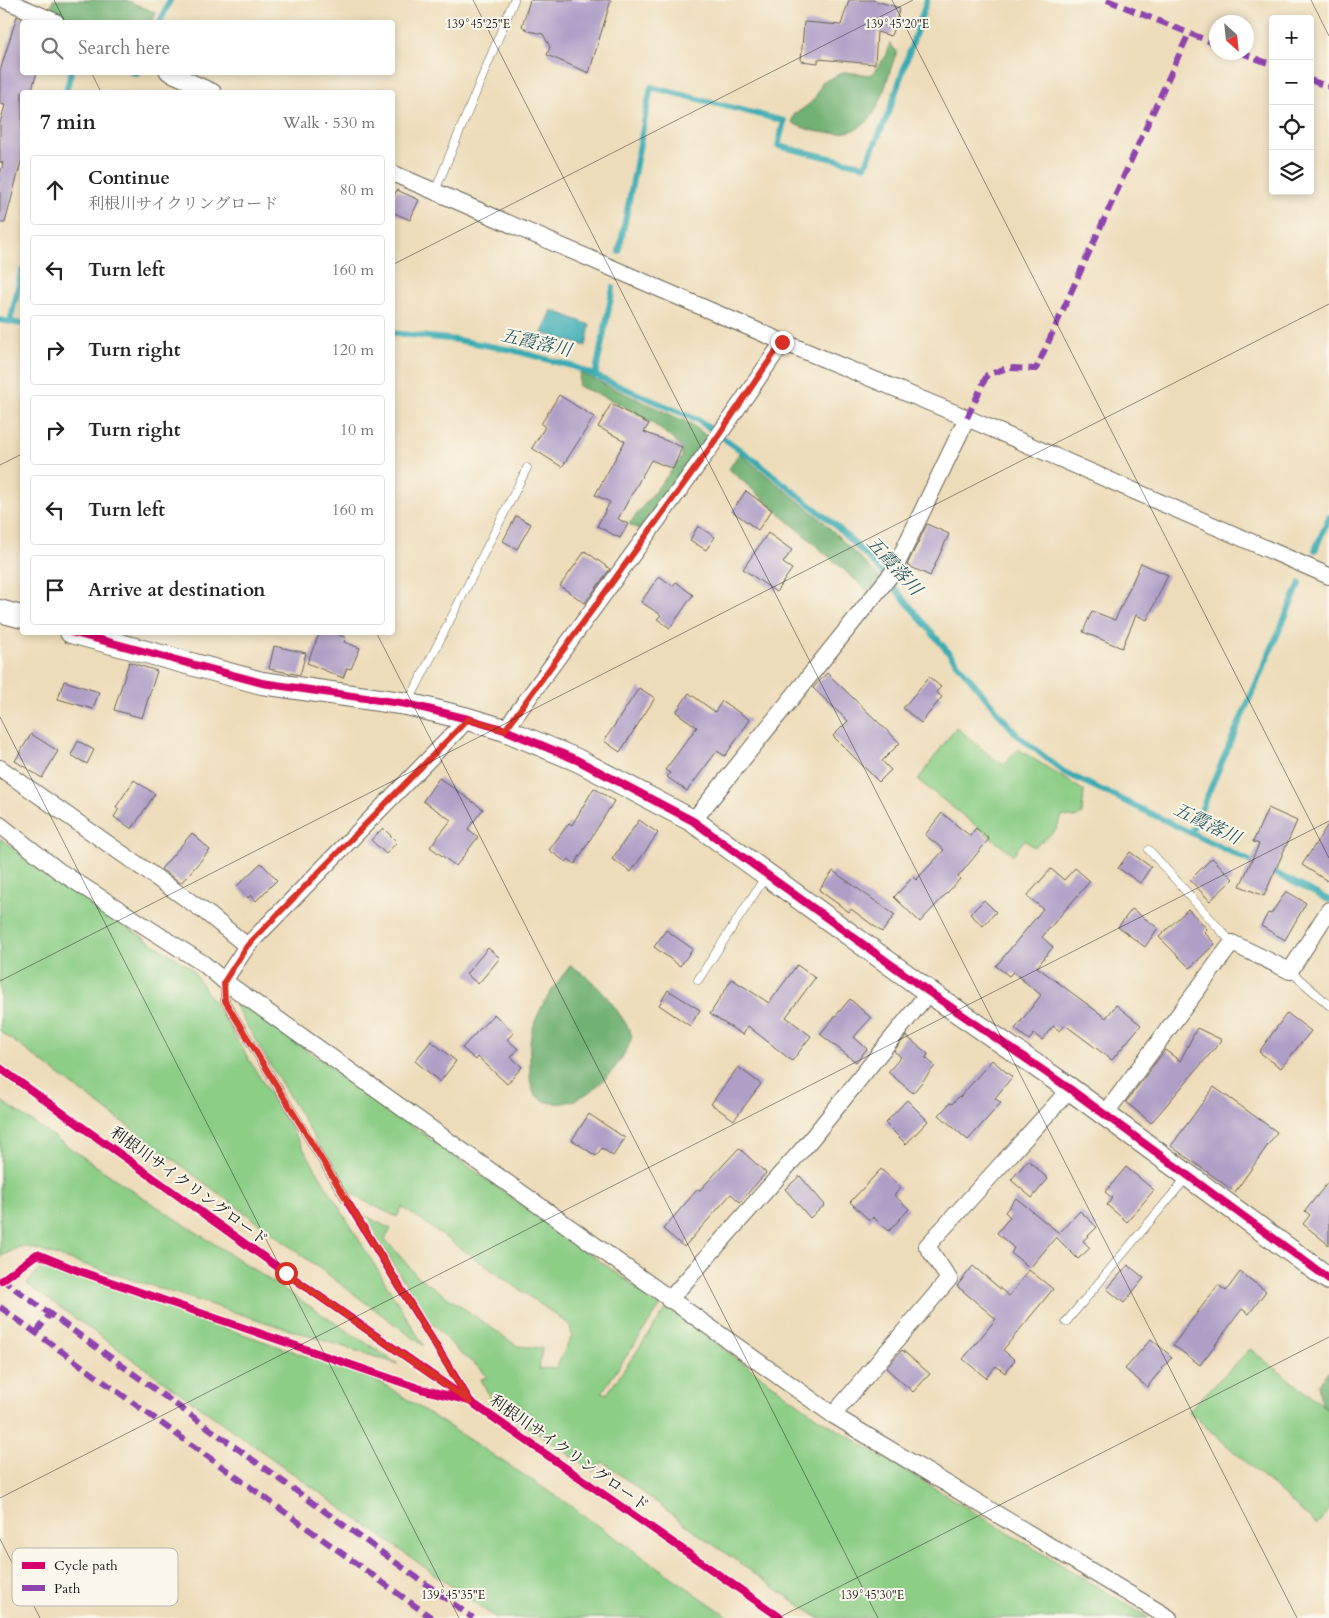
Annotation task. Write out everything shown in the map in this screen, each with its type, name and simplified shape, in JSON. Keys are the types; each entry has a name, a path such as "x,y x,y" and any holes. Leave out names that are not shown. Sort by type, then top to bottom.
{"street":[{"path":"6,0 51,20"},
{"path":"175,75 208,90"},
{"path":"395,174 782,342 967,418 1329,576"},
{"path":"505,730 712,445 782,342"},
{"path":"693,821 888,578 967,418"},
{"path":"82,635 262,683 407,704 468,719 505,730 577,760 693,821 930,992 1105,1114 1329,1279"},
{"path":"224,982 247,946 468,719"},
{"path":"0,768 208,914 247,946"},
{"path":"0,825 59,871 204,964 224,982 833,1415 1169,1618"},
{"path":"1105,1114 1232,943 1290,971 1328,912"},
{"path":"669,1300 808,1143 930,992"},
{"path":"833,1415 950,1279 927,1246 1070,1089"}],"lane":[{"path":"435,192 514,0"},
{"path":"407,704 527,468"},
{"path":"1149,850 1232,943"},
{"path":"698,980 768,874"},
{"path":"1290,971 1329,1005"},
{"path":"224,982 225,1001 348,1203"},
{"path":"1066,1322 1188,1176"}],"green space":[{"path":"53,0 126,0 156,13 153,20 64,20 53,14 51,7"},
{"path":"890,43 897,52 877,108 870,119 860,127 846,132 829,133 809,130 792,122 794,114 808,105 815,97 822,82 845,72 871,75 886,56"},
{"path":"580,373 691,424 708,437 640,530 629,524 682,457 681,447 657,427 633,411 578,386"},
{"path":"739,453 823,521 881,579 869,592 729,469"},
{"path":"956,727 994,759 1005,764 1018,749 1084,791 1082,814 1075,818 1062,816 1055,831 1034,847 1024,840 1013,855 918,780"},
{"path":"0,838 54,881 190,967 218,1009 424,1346 0,1031"},
{"path":"570,966 588,978 606,996 622,1017 632,1036 619,1062 595,1088 581,1097 566,1102 552,1103 535,1095 532,1088 530,1076 530,1039 537,1016 552,990"},
{"path":"236,999 661,1305 602,1392 607,1394 667,1308 820,1419 1149,1618 818,1618 701,1536 603,1462 593,1471 492,1401 481,1379 487,1377 481,1369 459,1352 425,1315 362,1214 391,1229 385,1239 416,1275 517,1346 542,1348 539,1369 556,1368 572,1336 570,1325 402,1207 397,1217 360,1199 342,1184 232,1001"},
{"path":"0,1100 124,1185 398,1364 29,1247 19,1247 0,1257"},
{"path":"44,1264 382,1383 556,1496 730,1618 496,1618 27,1284"},
{"path":"1250,1349 1329,1410 1329,1509 1317,1525 1188,1411"},
{"path":"1329,1371 1329,1410 1321,1404 1318,1384"}],"water":[{"path":"552,310 590,325 586,346 542,333"}],"building":[{"path":"530,0 611,0 589,73 547,55 550,47 543,34 529,31 522,26"},
{"path":"849,0 873,0 900,8 891,36 877,32 875,64 818,59 818,63 801,61 804,22 841,25"},
{"path":"17,16 22,18 20,20 20,75 36,75 32,90 20,90 20,166 5,223 0,223 0,176 3,163 0,162 0,123 5,105 0,104 0,71"},
{"path":"397,190 419,200 410,220 395,213 395,194"},
{"path":"559,395 594,417 562,467 532,448 545,427 541,424"},
{"path":"611,404 649,424 644,432 682,447 673,469 651,460 618,519 628,524 620,538 597,526 610,502 595,495 625,441 598,427"},
{"path":"746,491 772,510 758,530 732,511"},
{"path":"516,516 531,524 517,549 503,541"},
{"path":"927,524 949,534 930,576 907,565"},
{"path":"698,526 715,537 706,550 690,540"},
{"path":"768,533 792,550 783,563 792,569 776,592 743,569"},
{"path":"585,551 610,569 585,603 560,586"},
{"path":"1141,563 1168,575 1147,620 1136,615 1122,648 1083,632 1092,611 1115,620"},
{"path":"659,576 673,586 676,582 693,595 670,628 657,619 661,615 641,602"},
{"path":"319,635 340,635 346,638 344,642 360,648 351,669 347,668 343,678 307,663"},
{"path":"274,646 306,653 300,675 269,669"},
{"path":"129,662 157,671 142,718 114,710"},
{"path":"827,673 900,743 882,761 891,770 879,782 833,736 848,721 813,688"},
{"path":"929,677 941,687 936,692 942,697 921,723 903,708"},
{"path":"64,681 99,692 93,709 58,699"},
{"path":"639,688 655,698 620,752 604,741"},
{"path":"689,693 715,712 722,701 750,720 725,756 717,751 687,791 667,777 670,773 665,770 697,727 676,712"},
{"path":"31,734 58,751 42,778 15,761"},
{"path":"78,741 94,750 87,764 71,755"},
{"path":"439,778 483,809 468,829 478,837 456,866 430,847 451,820 423,801"},
{"path":"134,780 155,794 132,829 114,817 119,809 116,807"},
{"path":"594,788 614,801 575,864 569,859 566,862 549,850 569,823 572,825"},
{"path":"1268,808 1297,821 1264,896 1240,886 1259,844 1253,842"},
{"path":"942,813 970,836 976,828 989,839 958,877 960,879 920,922 894,897 913,877 916,880 944,850 925,835"},
{"path":"639,820 658,833 631,872 612,859"},
{"path":"1329,823 1329,882 1302,865"},
{"path":"383,828 397,842 386,854 371,840"},
{"path":"192,833 210,850 181,883 161,869"},
{"path":"1130,852 1151,867 1140,883 1118,868"},
{"path":"1212,858 1233,879 1210,901 1190,880"},
{"path":"261,863 277,880 256,901 251,895 248,898 237,886"},
{"path":"1075,868 1090,881 1042,937 1053,947 1037,967 1106,1018 1116,1005 1141,1025 1112,1060 1065,1025 1060,1031 1053,1026 1042,1040 1034,1034 1029,1040 1015,1029 1041,995 1013,972 1009,976 996,966 1043,909 1027,896 1051,869 1064,880"},
{"path":"833,871 895,915 882,932 851,909 849,912 819,890"},
{"path":"1286,891 1306,903 1285,940 1261,926 1268,913 1271,914"},
{"path":"984,900 996,912 983,926 970,914"},
{"path":"1132,909 1158,928 1145,947 1118,927"},
{"path":"1188,909 1207,929 1204,932 1215,944 1190,968 1159,937"},
{"path":"666,930 693,949 680,966 654,947"},
{"path":"488,948 500,958 478,984 466,974"},
{"path":"797,965 815,978 786,1017 811,1036 792,1061 748,1026 743,1035 710,1014 732,979 769,1003"},
{"path":"668,990 700,1010 690,1026 659,1005"},
{"path":"850,999 871,1018 854,1037 867,1049 856,1062 820,1034"},
{"path":"1287,1013 1311,1031 1281,1068 1259,1052"},
{"path":"494,1014 514,1033 507,1039 518,1049 511,1057 522,1067 507,1084 478,1057 476,1060 462,1048"},
{"path":"1197,1028 1222,1040 1151,1123 1126,1102 1165,1050 1180,1061"},
{"path":"906,1036 928,1054 926,1058 935,1066 913,1093 888,1072 901,1057 894,1051"},
{"path":"431,1041 456,1061 440,1082 415,1061"},
{"path":"992,1060 1012,1077 995,1098 1001,1103 968,1140 939,1115 950,1103 952,1104 960,1097"},
{"path":"738,1067 761,1084 734,1120 711,1104"},
{"path":"1214,1087 1277,1132 1235,1192 1171,1146"},
{"path":"907,1100 928,1121 906,1144 885,1123"},
{"path":"589,1114 625,1138 613,1156 602,1148 596,1156 572,1140"},
{"path":"739,1148 766,1173 740,1202 731,1194 684,1247 663,1229 698,1189 700,1190"},
{"path":"1028,1160 1048,1179 1032,1198 1011,1180"},
{"path":"1126,1167 1154,1190 1127,1222 1107,1205 1112,1198 1105,1192"},
{"path":"881,1169 901,1188 894,1195 909,1209 889,1231 873,1217 870,1221 850,1202"},
{"path":"800,1176 825,1205 810,1218 785,1189"},
{"path":"1329,1181 1329,1245 1303,1224 1310,1215 1305,1211"},
{"path":"1016,1198 1059,1233 1080,1211 1097,1227 1083,1241 1090,1248 1078,1259 1056,1237 1030,1268 1011,1253 1014,1248 997,1233 1010,1217 1005,1212"},
{"path":"1128,1265 1144,1278 1124,1303 1107,1289"},
{"path":"973,1266 1009,1296 1029,1270 1053,1289 1003,1350 1015,1360 1005,1373 996,1366 986,1378 963,1359 996,1319 957,1286"},
{"path":"1240,1272 1266,1291 1249,1314 1242,1309 1200,1365 1173,1345 1218,1285 1226,1291"},
{"path":"1151,1339 1172,1357 1147,1387 1125,1369"},
{"path":"902,1350 930,1374 913,1392 886,1368"}],"waterway":[{"path":"161,20 170,0"},
{"path":"619,252 651,87 784,121 778,146 865,166 889,112 927,0"},
{"path":"66,90 70,75"},
{"path":"10,322 20,280"},
{"path":"595,376 613,288"},
{"name":"五霞落川","path":"0,320 20,324"},
{"name":"五霞落川","path":"395,333 457,340 512,350 575,367 698,420 753,459 833,523 874,563 1017,735 1064,772 1258,865"},
{"path":"1315,550 1329,517"},
{"path":"1191,833 1300,583"},
{"name":"五霞落川","path":"1267,869 1329,900"}],"marked path":[{"path":"1107,0 1209,41"},
{"path":"967,418 987,375 1007,368 1036,369 1189,33"},
{"path":"1254,58 1269,63"},
{"path":"1314,81 1329,87"},
{"path":"0,1278 473,1618"},
{"path":"0,1307 432,1618"},
{"path":"36,1333 49,1315"}],"cycle path":[{"path":"82,635 262,683 407,704 468,719 505,730 577,760 693,821 929,992 1070,1089 1329,1279"},
{"name":"利根川サイクリングロード","path":"0,1068 286,1273 781,1618"},
{"path":"2,1280 37,1254 79,1271 421,1389 470,1401 348,1203"}],"route":[{"path":"286,1273 470,1402 225,1001 224,982 247,946 468,719 505,730 712,445 782,342"}]}
